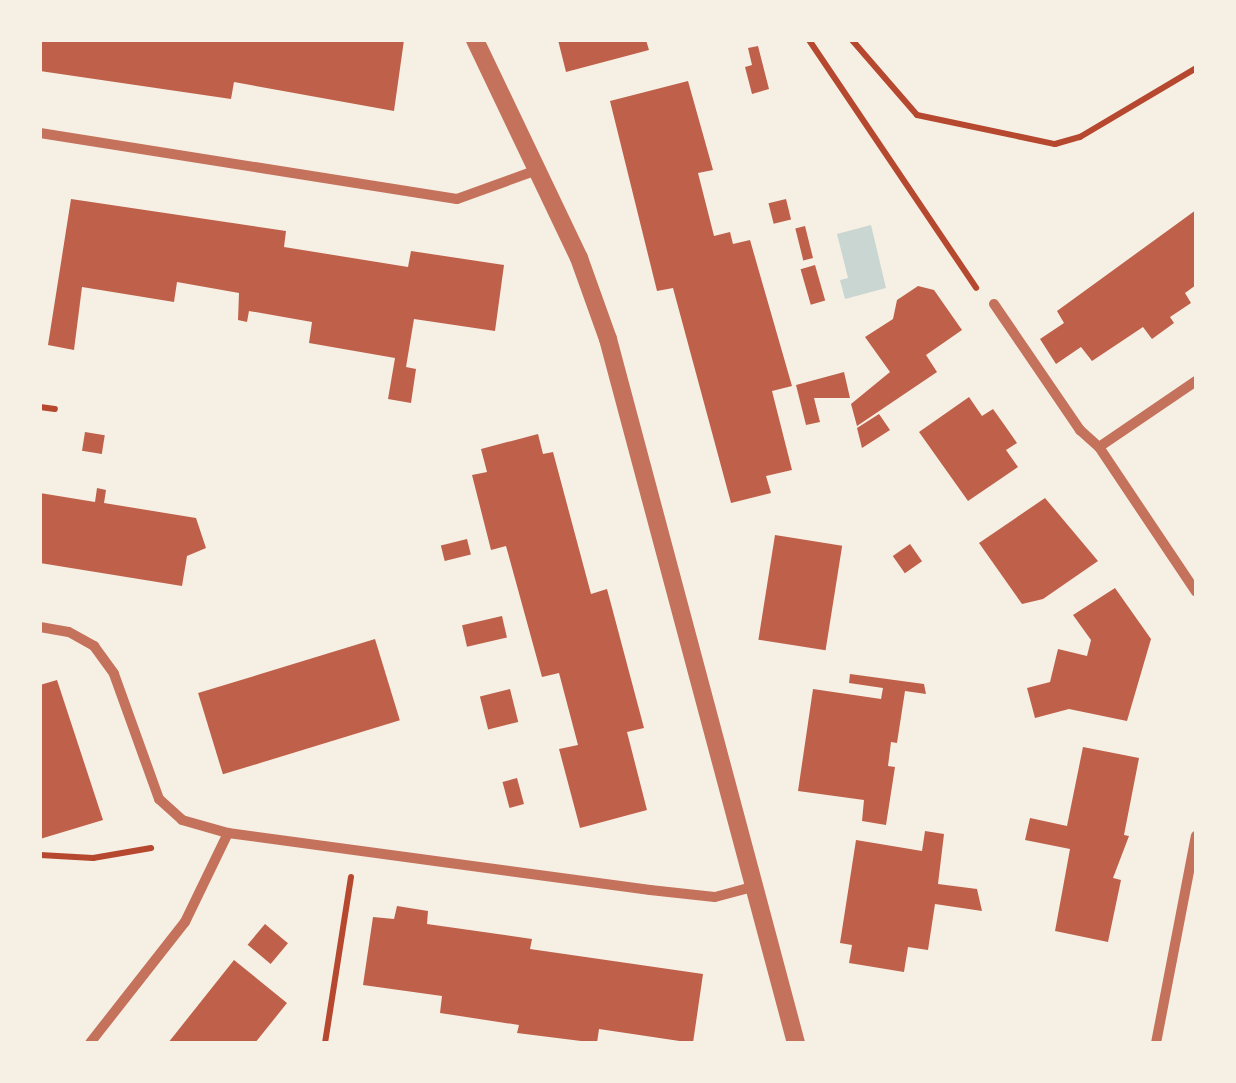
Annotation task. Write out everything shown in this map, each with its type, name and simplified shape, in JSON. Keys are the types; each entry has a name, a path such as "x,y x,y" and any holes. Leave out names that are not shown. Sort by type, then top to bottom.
{"street":[{"path":"475,40 579,258 608,340 796,1043"},
{"path":"40,132 457,198 536,170"},
{"path":"994,304 1080,430 1100,448 1196,592"},
{"path":"1100,448 1196,381"},
{"path":"40,628 69,632 94,646 114,674 159,799 182,820 228,833 715,897 754,887"},
{"path":"90,1043 185,922 228,833"},
{"path":"1156,1043 1196,836"}],"path":[{"path":"809,40 976,288 994,304"},
{"path":"852,40 916,115 1055,144 1080,136 1196,68"},
{"path":"40,407 55,410"},
{"path":"40,855 94,858 150,848"},
{"path":"326,1043 352,871"}],"shaded area":[{"path":"871,225 886,288 845,299 840,280 848,278 837,234"}],"building":[{"path":"40,40 404,40 394,111 234,82 231,99 40,71"},
{"path":"558,40 646,40 649,50 566,72"},
{"path":"758,46 769,89 752,94 745,67 752,65 748,48"},
{"path":"688,81 713,170 698,173 714,236 730,232 733,244 750,240 792,386 772,391 792,470 766,476 771,493 731,503 673,288 657,291 610,101"},
{"path":"71,199 286,231 284,247 408,267 411,251 504,265 495,331 414,319 406,367 416,369 411,403 388,399 395,358 309,343 312,322 249,311 247,322 238,320 239,293 177,282 174,302 82,287 74,350 48,345"},
{"path":"786,199 791,219 774,224 769,203"},
{"path":"1196,210 1196,285 1185,293 1191,303 1170,317 1174,323 1152,339 1143,327 1092,361 1081,347 1056,364 1040,339 1064,323 1057,311"},
{"path":"805,226 813,258 803,260 795,228"},
{"path":"815,265 825,301 811,305 801,269"},
{"path":"918,286 934,290 962,330 926,355 937,372 857,426 851,404 890,372 865,337 893,319 897,300"},
{"path":"844,372 850,398 814,398 820,422 806,425 796,385"},
{"path":"969,397 982,416 993,409 1017,443 1006,450 1018,467 968,501 919,432"},
{"path":"879,414 890,430 862,448 857,428"},
{"path":"85,432 105,435 102,454 82,451"},
{"path":"538,434 543,454 553,452 591,594 607,589 644,728 627,732 647,810 580,828 559,749 578,745 559,673 542,677 506,546 491,550 472,475 487,472 481,449"},
{"path":"97,488 106,490 104,503 196,518 206,548 187,556 182,586 40,563 40,493 95,502"},
{"path":"1045,498 1098,561 1043,599 1022,604 979,543"},
{"path":"775,535 842,546 826,650 758,640"},
{"path":"467,539 471,555 445,561 441,546"},
{"path":"910,544 922,561 905,573 893,556"},
{"path":"1115,588 1151,639 1127,721 1069,709 1035,718 1027,688 1050,682 1058,649 1087,656 1091,640 1073,615"},
{"path":"502,616 507,637 467,647 462,625"},
{"path":"375,639 400,720 223,774 198,693"},
{"path":"850,674 924,684 926,694 905,691 897,743 891,742 888,766 895,767 886,825 862,821 864,800 798,791 813,689 881,699 883,688 849,683"},
{"path":"57,680 103,820 40,839 40,685"},
{"path":"510,689 518,722 488,729 480,696"},
{"path":"1083,747 1139,758 1124,835 1129,836 1113,878 1121,880 1108,942 1055,931 1070,849 1025,840 1030,818 1067,826"},
{"path":"517,778 524,804 509,808 503,782"},
{"path":"925,831 944,834 938,884 977,889 982,911 935,904 928,950 908,947 904,972 849,963 852,945 840,943 856,840 922,851"},
{"path":"397,906 428,911 427,924 532,939 530,949 703,974 693,1043 599,1029 597,1043 517,1033 519,1025 440,1013 442,996 363,985 373,917 394,919"},
{"path":"265,924 288,943 271,964 248,945"},
{"path":"234,960 287,1003 255,1043 168,1043"}]}
